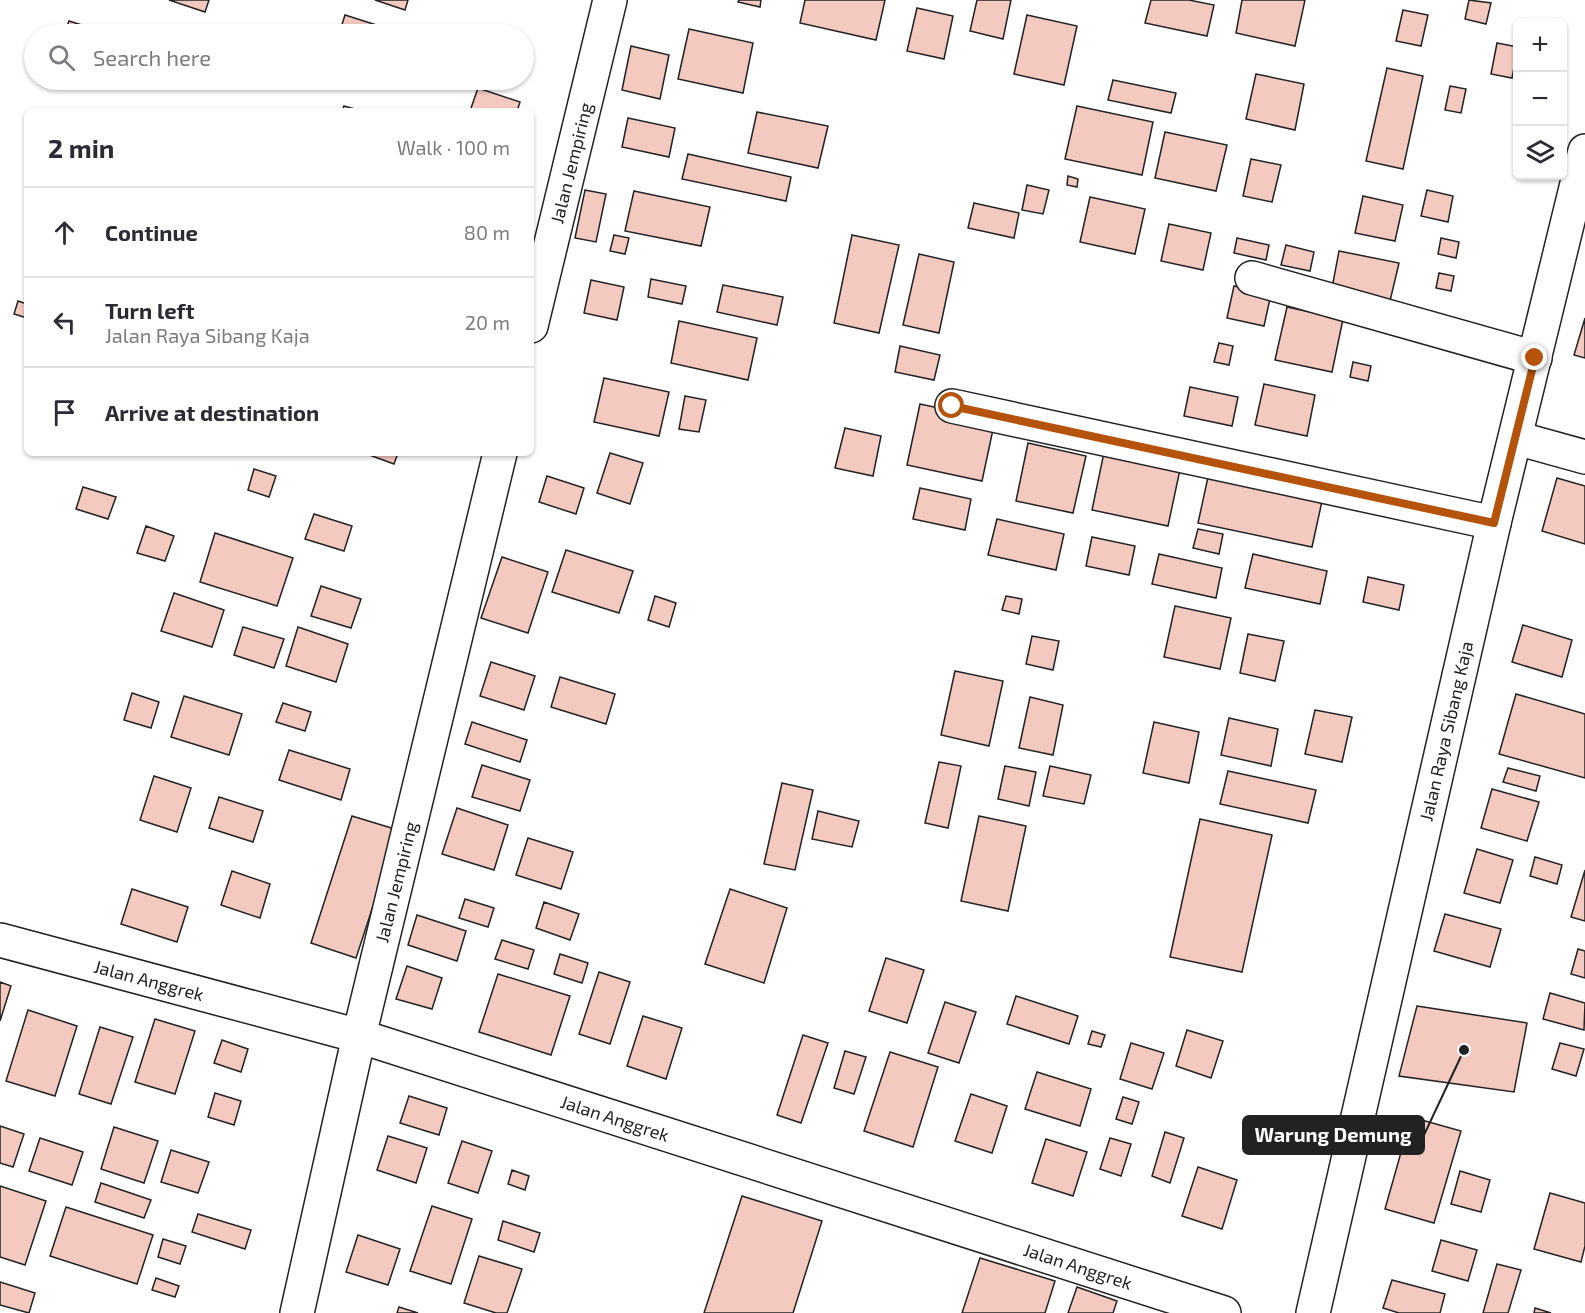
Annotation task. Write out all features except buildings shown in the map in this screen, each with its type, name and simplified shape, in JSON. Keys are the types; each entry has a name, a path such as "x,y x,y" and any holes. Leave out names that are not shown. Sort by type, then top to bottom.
{"street":[{"name":"Jalan Jempiring","path":"534,314 610,0"},
{"name":"Jalan Raya Sibang Kaja","path":"1313,1313 1494,523 1585,150"},
{"path":"1252,278 1535,358"},
{"path":"952,406 1494,523"},
{"path":"1516,438 1585,457"},
{"name":"Jalan Jempiring","path":"297,1313 358,1036 499,456"},
{"name":"Jalan Anggrek","path":"0,940 358,1036 1224,1313"}],"place":[{"name":"Warung Demung","path":"1464,1050"}],"route":[{"path":"952,406 1494,523 1535,358"}]}
